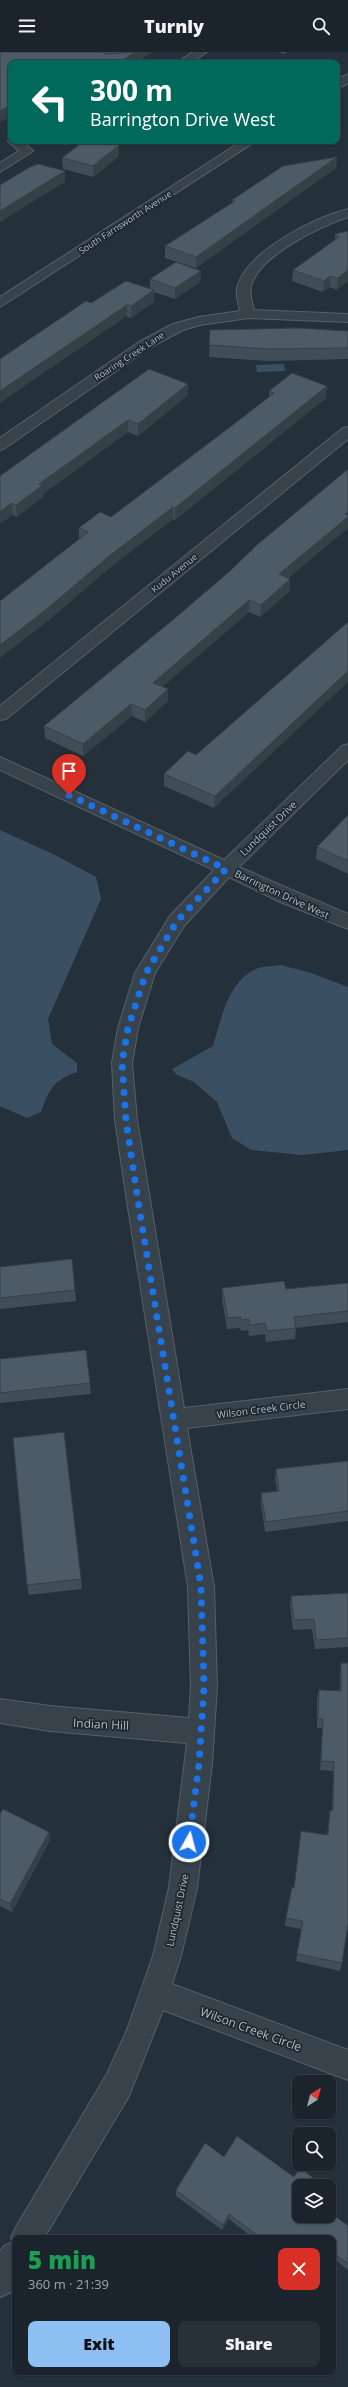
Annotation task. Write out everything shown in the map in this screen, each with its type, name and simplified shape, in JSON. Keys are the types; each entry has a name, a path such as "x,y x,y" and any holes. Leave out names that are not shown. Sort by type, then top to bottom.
{"street":[{"path":"187,60 201,52"},
{"path":"0,168 27,151 18,144"},
{"name":"South Farnsworth Avenue","path":"0,303 245,144"},
{"path":"248,314 244,293 245,284 255,267 307,230 348,213"},
{"name":"Roaring Creek Lane","path":"0,445 124,358 161,334 199,321 248,314 348,318"},
{"name":"Kudu Avenue","path":"0,715 348,431"},
{"name":"Lundquist Drive","path":"29,2235 118,2085 141,2033 167,1956 183,1888 202,1732 204,1687 201,1586 136,1194 126,1120 122,1063 128,1028 146,973 177,921 226,869 348,750"},
{"name":"Barrington Drive West","path":"0,763 331,917 348,922"},
{"name":"Wilson Creek Circle","path":"174,1419 348,1399"},
{"name":"Indian Hill","path":"0,1711 69,1722 162,1727 202,1732"},
{"name":"Wilson Creek Circle","path":"155,1992 348,2065"},
{"path":"0,2281 12,2262"}],"water":[{"path":"284,364 285,371 257,372 256,365"},
{"path":"0,830 57,856 96,877 101,899 48,1019 52,1044 77,1063 77,1072 57,1082 50,1092 41,1112 27,1118 0,1106"},
{"path":"281,965 311,973 348,987 348,1150 302,1155 251,1150 232,1138 217,1102 194,1082 177,1075 172,1069 213,1046 227,1002 239,982 246,975 259,968"}],"building":[{"path":"0,52 102,52 108,54 135,52 123,60 8,60 8,107 0,111"},
{"path":"80,144 119,145 93,166 62,158"},
{"path":"337,157 196,257 165,246 235,201 232,200 283,166"},
{"path":"38,164 65,171 0,211 0,185 30,167"},
{"path":"348,231 348,270 338,278 330,276 324,281 293,270 339,237 335,234"},
{"path":"176,262 201,271 175,288 150,279"},
{"path":"126,281 154,290 131,306 127,305 0,391 0,359 86,301 91,303"},
{"path":"297,328 348,331 348,348 268,349 209,345 210,330"},
{"path":"149,369 188,384 138,424 128,420 39,484 43,485 16,505 12,503 0,512 0,476"},
{"path":"292,373 327,386 175,508 173,507 108,557 43,612 0,645 0,601 88,532 79,528 100,512 111,517 274,393 269,391"},
{"path":"348,469 348,512 345,514 348,515 348,517 279,574 290,579 261,605 249,600 153,683 168,689 145,710 131,704 83,744 44,726 174,619 230,571 258,544"},
{"path":"348,622 348,671 215,796 164,774 188,751 196,755"},
{"path":"348,815 348,861 317,847"},
{"path":"72,1259 75,1290 0,1298 0,1267"},
{"path":"284,1281 286,1289 348,1283 348,1311 294,1317 296,1328 267,1331 265,1323 250,1325 249,1319 241,1320 241,1317 228,1318 222,1288"},
{"path":"86,1350 90,1383 0,1393 0,1359"},
{"path":"64,1432 81,1579 27,1585 13,1438"},
{"path":"348,1461 348,1511 266,1522 261,1493 279,1491 276,1469"},
{"path":"348,1593 348,1638 316,1640 314,1619 294,1620 291,1596"},
{"path":"341,1663 348,1663 348,1924 342,1963 297,1954 303,1921 286,1918 292,1887 294,1888 301,1831 328,1835 330,1810 333,1811 334,1762 321,1761 323,1719 318,1719 319,1690 341,1691"},
{"path":"3,1809 49,1832 10,1904 0,1899 0,1814"},
{"path":"237,2136 294,2177 298,2171 304,2171 315,2179 292,2179 292,2223 336,2223 336,2217 348,2226 348,2264 336,2254 336,2235 257,2235 229,2214 223,2225 176,2190 205,2143 224,2157"}],"route":[{"path":"69,795 226,869 177,921 158,950 146,973 137,997 128,1028 122,1063 126,1120 138,1201 201,1586 204,1687 202,1732 189,1842"}]}
